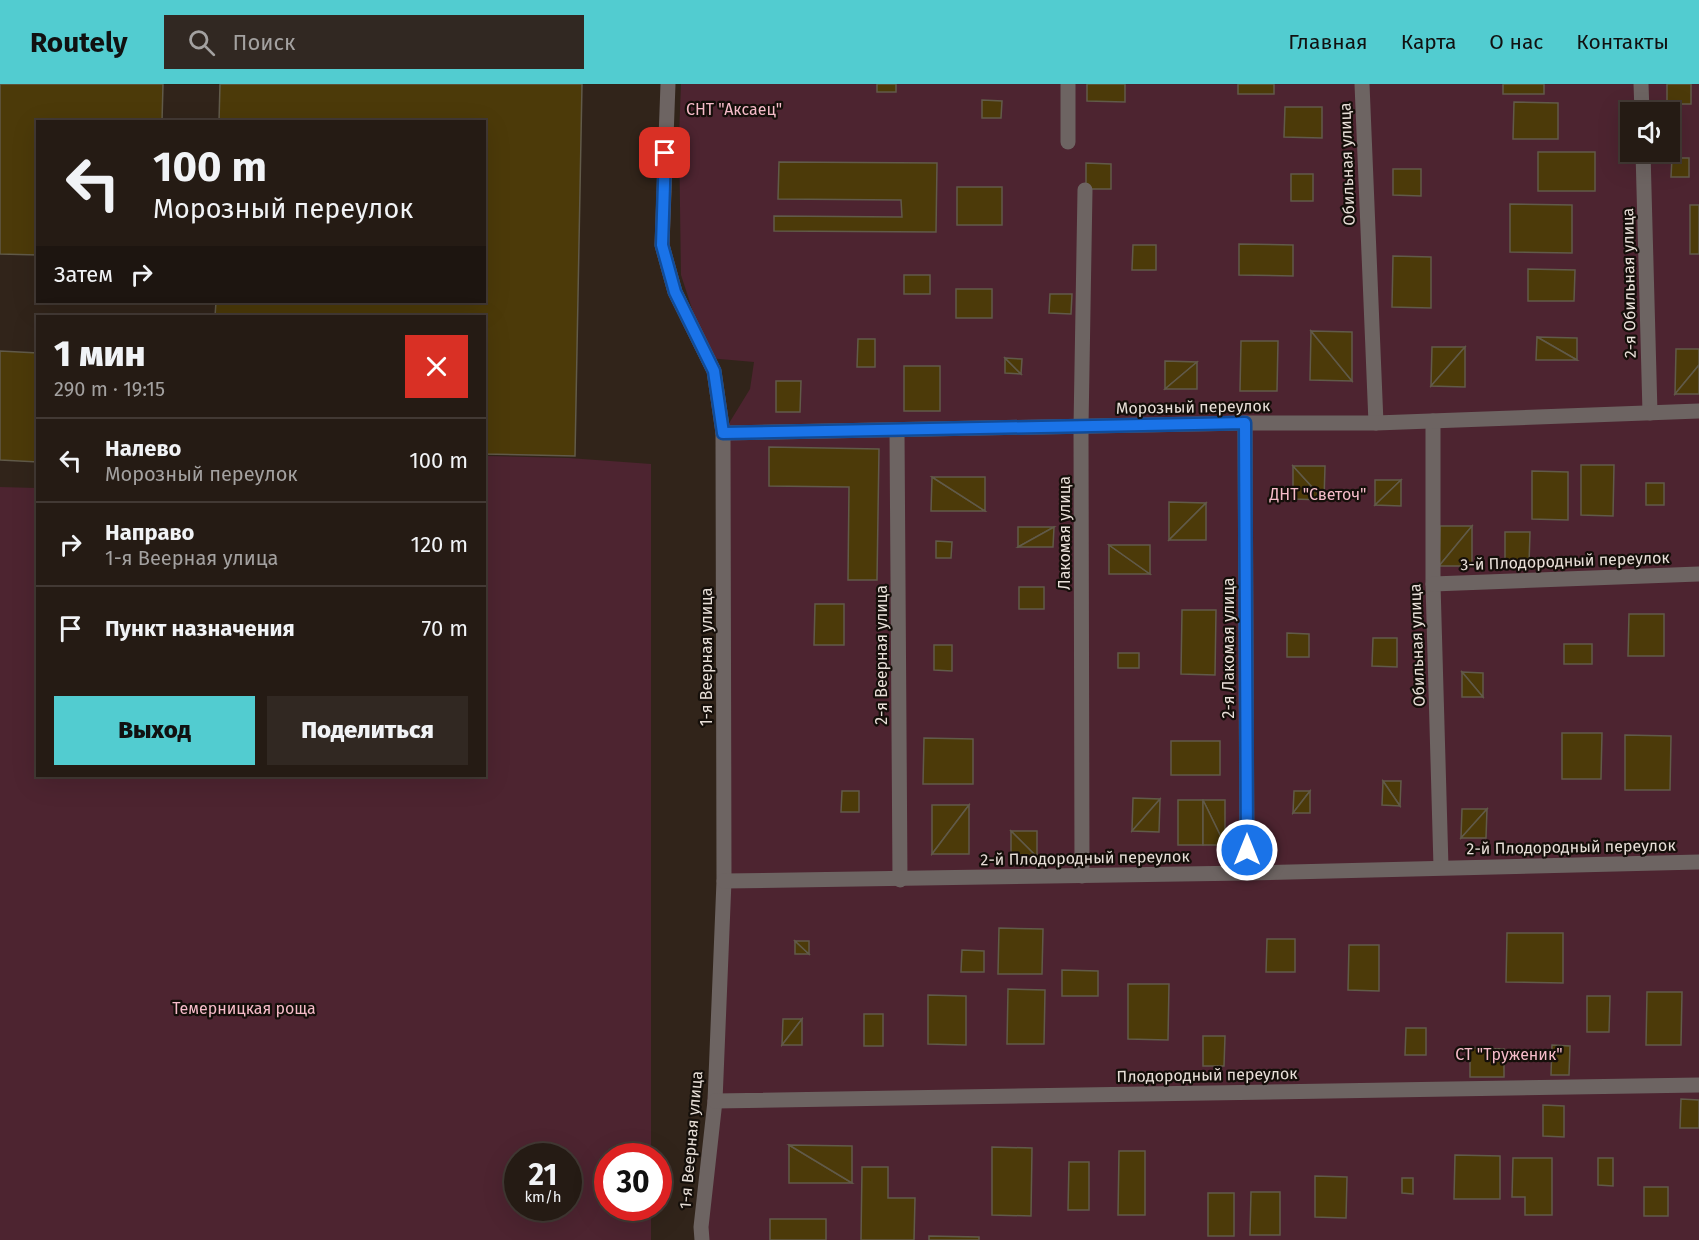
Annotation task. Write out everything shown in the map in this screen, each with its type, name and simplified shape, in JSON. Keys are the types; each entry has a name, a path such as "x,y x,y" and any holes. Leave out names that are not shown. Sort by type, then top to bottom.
{"street":[{"name":"1-я Веерная улица","path":"668,84 662,245 675,292 714,371 723,433 724,881 715,1101 701,1227 702,1240"},
{"path":"1068,84 1068,141"},
{"name":"Обильная улица","path":"1362,84 1376,423"},
{"path":"1641,84 1642,102"},
{"name":"2-я Обильная улица","path":"1643,162 1650,413"},
{"name":"Лакомая улица","path":"1082,876 1082,428 1085,190"},
{"name":"Морозный переулок","path":"723,433 1082,428 1245,423 1376,423 1699,411"},
{"name":"Обильная улица","path":"1433,421 1433,584 1441,867"},
{"name":"2-я Лакомая улица","path":"1245,423 1247,873"},
{"name":"2-я Веерная улица","path":"897,431 900,880"},
{"name":"3-й Плодородный переулок","path":"1433,584 1699,574"},
{"name":"2-й Плодородный переулок","path":"724,881 900,880 1699,862"},
{"name":"Плодородный переулок","path":"715,1101 1699,1085"}],"green space":[{"name":"ДНТ \"Светоч\"","path":"681,84 1699,84 1699,1240 698,1240 722,885 723,433 750,389 754,362 708,358 681,275 679,137"},
{"name":"Темерницкая роща","path":"486,456 569,458 651,464 651,1143 594,1143 594,1221 651,1221 651,1240 0,1240 0,487 36,488 36,777 486,777"}],"building":[{"path":"0,84 163,84 162,120 36,120 36,255 0,254"},
{"path":"220,84 582,84 575,456 486,454 486,315 215,315 216,303 486,303 486,120 219,120"},
{"path":"877,84 896,84 896,92 877,92"},
{"path":"1087,84 1125,84 1125,102 1087,101"},
{"path":"1238,84 1274,84 1274,94 1238,94"},
{"path":"1503,84 1544,84 1544,94 1503,94"},
{"path":"1667,84 1691,84 1691,104 1667,102"},
{"path":"982,100 1002,101 1001,118 982,118"},
{"path":"1514,102 1558,103 1558,139 1513,139"},
{"path":"1285,107 1322,107 1322,138 1284,137"},
{"path":"1538,152 1595,152 1595,191 1538,191"},
{"path":"1680,158 1689,158 1689,177 1671,177 1672,162 1680,162"},
{"path":"779,162 937,163 936,232 774,231 774,216 902,217 901,200 778,199"},
{"path":"1086,163 1111,164 1111,189 1086,189"},
{"path":"1393,169 1421,169 1421,196 1393,195"},
{"path":"1291,174 1313,174 1313,201 1291,201"},
{"path":"957,187 1002,187 1002,225 957,225"},
{"path":"1510,204 1572,205 1572,253 1510,252"},
{"path":"1690,205 1699,205 1699,254 1690,254"},
{"path":"1239,244 1293,245 1293,276 1239,275"},
{"path":"1133,245 1156,245 1156,270 1132,270"},
{"path":"1393,256 1431,257 1431,308 1392,307"},
{"path":"1528,269 1575,270 1574,301 1528,301"},
{"path":"904,275 930,275 930,294 904,294"},
{"path":"956,289 992,289 992,318 956,318"},
{"path":"1050,294 1072,294 1071,314 1049,313"},
{"path":"1311,331 1352,381 1310,380"},
{"path":"1311,331 1352,332 1352,381"},
{"path":"1537,337 1577,338 1577,360"},
{"path":"1537,337 1577,360 1536,360"},
{"path":"858,339 875,339 875,367 857,367"},
{"path":"1241,341 1278,341 1277,391 1240,391"},
{"path":"1432,347 1465,347 1431,386"},
{"path":"1465,347 1465,387 1431,386"},
{"path":"1676,349 1699,349 1699,365 1675,394"},
{"path":"0,351 36,353 36,462 0,460"},
{"path":"1005,358 1021,374 1005,373"},
{"path":"1005,358 1022,359 1021,374"},
{"path":"1165,361 1197,362 1165,389"},
{"path":"1197,362 1197,389 1165,389"},
{"path":"1699,365 1699,394 1675,394"},
{"path":"904,366 940,366 940,411 904,411"},
{"path":"776,381 801,381 800,412 776,412"},
{"path":"769,447 879,449 877,580 848,580 849,487 769,486"},
{"path":"1581,465 1614,465 1613,516 1581,515"},
{"path":"1293,466 1324,500 1293,499"},
{"path":"1293,466 1325,466 1324,500"},
{"path":"1532,471 1568,472 1568,520 1532,519"},
{"path":"932,477 985,511 931,511"},
{"path":"932,477 985,477 985,511"},
{"path":"1375,480 1401,480 1375,505"},
{"path":"1401,480 1401,506 1375,505"},
{"path":"1646,483 1664,483 1664,505 1646,505"},
{"path":"1169,502 1206,503 1169,540"},
{"path":"1206,503 1206,540 1169,540"},
{"path":"1440,526 1472,526 1439,566"},
{"path":"1472,526 1472,566 1439,566"},
{"path":"1018,527 1054,527 1018,547"},
{"path":"1054,527 1053,547 1018,547"},
{"path":"1505,532 1530,532 1529,564 1505,564"},
{"path":"936,541 952,542 951,558 936,558"},
{"path":"1109,545 1150,574 1109,574"},
{"path":"1109,545 1150,545 1150,574"},
{"path":"1019,587 1044,587 1044,609 1019,609"},
{"path":"815,604 844,604 844,645 814,645"},
{"path":"1182,610 1216,610 1215,675 1181,674"},
{"path":"1629,614 1664,614 1664,656 1628,656"},
{"path":"1287,633 1309,634 1309,657 1287,657"},
{"path":"1373,638 1397,638 1397,667 1372,666"},
{"path":"1564,644 1592,644 1592,664 1564,664"},
{"path":"934,645 952,645 952,671 934,670"},
{"path":"1118,653 1139,653 1139,668 1118,668"},
{"path":"1462,672 1483,673 1483,697"},
{"path":"1462,672 1483,697 1462,697"},
{"path":"1562,733 1602,733 1601,779 1562,779"},
{"path":"1625,735 1671,736 1670,790 1625,790"},
{"path":"924,738 973,739 973,784 923,784"},
{"path":"1171,741 1220,741 1220,775 1171,775"},
{"path":"1383,781 1401,781 1400,806"},
{"path":"1383,781 1400,806 1382,805"},
{"path":"842,791 859,791 859,812 841,812"},
{"path":"1294,791 1310,791 1293,813"},
{"path":"1310,791 1310,813 1293,813"},
{"path":"1133,798 1160,799 1132,831"},
{"path":"1160,799 1159,832 1132,831"},
{"path":"1178,800 1203,800 1203,845 1178,845"},
{"path":"1203,800 1225,800 1225,845"},
{"path":"1203,800 1225,845 1203,845"},
{"path":"932,805 969,805 932,854"},
{"path":"969,805 969,854 932,854"},
{"path":"1462,809 1487,809 1461,838"},
{"path":"1487,809 1486,838 1461,838"},
{"path":"1011,831 1037,831 1037,857"},
{"path":"1011,831 1037,857 1011,857"},
{"path":"999,928 1043,929 1042,974 998,974"},
{"path":"1507,933 1563,933 1563,983 1506,982"},
{"path":"1267,939 1295,939 1295,972 1266,972"},
{"path":"795,941 809,954 795,954"},
{"path":"795,941 809,941 809,954"},
{"path":"1349,945 1379,945 1379,991 1348,990"},
{"path":"962,950 984,951 984,972 961,972"},
{"path":"1062,970 1098,971 1098,996 1062,996"},
{"path":"1128,984 1169,984 1168,1040 1128,1039"},
{"path":"1008,989 1045,990 1044,1044 1007,1044"},
{"path":"1647,992 1682,992 1681,1045 1646,1045"},
{"path":"928,995 966,996 966,1045 928,1044"},
{"path":"1587,996 1610,996 1609,1032 1587,1032"},
{"path":"864,1014 883,1014 883,1046 864,1046"},
{"path":"783,1019 802,1019 782,1045"},
{"path":"802,1019 802,1045 782,1045"},
{"path":"1406,1028 1426,1028 1426,1055 1405,1055"},
{"path":"1203,1036 1225,1036 1224,1066 1203,1066"},
{"path":"1552,1045 1570,1046 1569,1075 1551,1075"},
{"path":"1470,1048 1504,1049 1504,1077 1470,1077"},
{"path":"1681,1099 1699,1100 1699,1128 1680,1128"},
{"path":"1543,1105 1564,1106 1564,1137 1543,1136"},
{"path":"789,1145 852,1183 789,1183"},
{"path":"789,1145 852,1146 852,1183"},
{"path":"992,1147 1032,1148 1031,1216 992,1215"},
{"path":"1119,1151 1145,1151 1145,1215 1118,1215"},
{"path":"1455,1155 1500,1156 1500,1199 1454,1199"},
{"path":"1513,1158 1552,1158 1552,1215 1525,1215 1525,1197 1512,1197"},
{"path":"1598,1158 1613,1158 1613,1186 1598,1185"},
{"path":"1069,1162 1089,1162 1089,1210 1068,1210"},
{"path":"862,1167 888,1167 888,1198 915,1198 914,1240 861,1240"},
{"path":"1315,1176 1347,1177 1346,1218 1315,1217"},
{"path":"1402,1178 1413,1178 1413,1194 1402,1193"},
{"path":"1644,1187 1668,1187 1668,1216 1644,1216"},
{"path":"1251,1192 1280,1192 1280,1235 1250,1235"},
{"path":"1208,1193 1234,1193 1234,1236 1208,1236"},
{"path":"770,1219 826,1219 826,1240 770,1240"},
{"path":"929,1236 979,1237 979,1240 929,1240"}],"route":[{"path":"665,153 662,245 675,292 714,371 723,433 1082,428 1245,423 1247,850"}],"park label":[{"name":"СНТ \"Аксаец\"","path":"734,109"},
{"name":"СТ \"Труженик\"","path":"1509,1054"}]}
